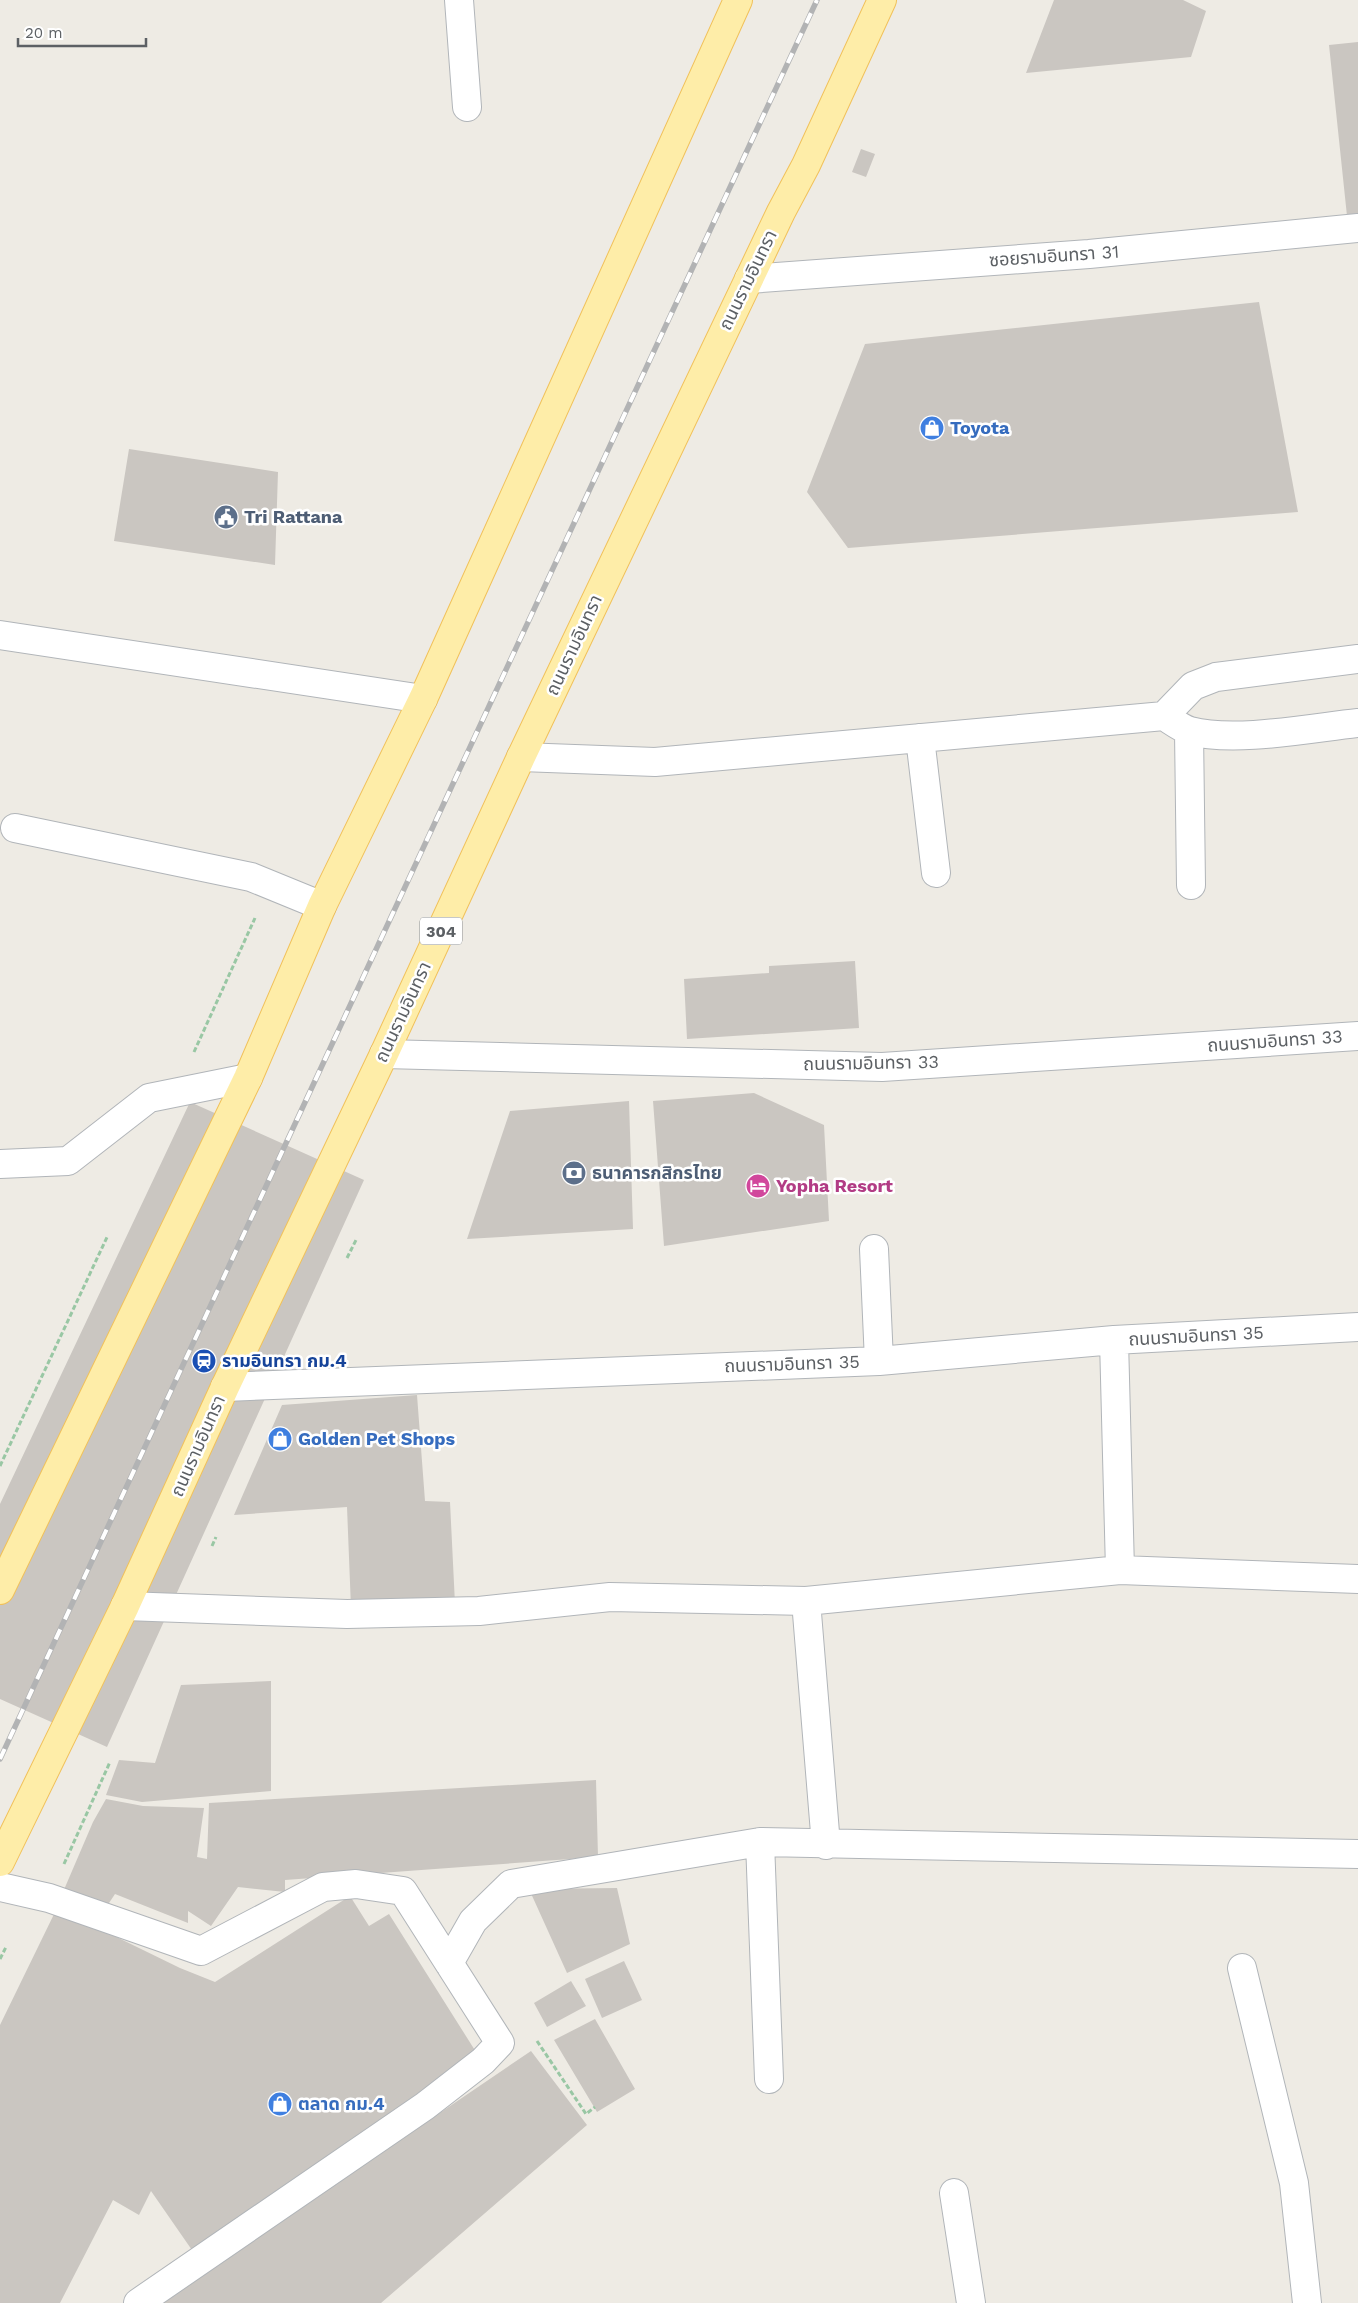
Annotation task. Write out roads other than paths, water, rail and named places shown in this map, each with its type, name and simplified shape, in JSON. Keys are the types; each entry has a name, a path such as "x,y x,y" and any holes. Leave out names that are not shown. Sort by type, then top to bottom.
{"main road":[{"path":"0,1590 248,1078 322,906 423,699 738,0"},
{"name":"ถนนรามอินทรา","path":"0,1862 125,1606 225,1387 384,1054 521,756 749,279 806,165 882,0"}],"street":[{"path":"459,0 467,107"},
{"name":"ซอยรามอินทรา 31","path":"749,279 1089,254 1358,228"},
{"path":"0,635 423,699"},
{"path":"1164,716 1193,686 1216,677 1358,659"},
{"path":"521,756 655,762 1164,716 1189,731 1211,735 1260,734 1358,723"},
{"path":"1189,731 1191,885"},
{"path":"920,738 936,873"},
{"path":"15,828 161,857 270,884 322,906"},
{"name":"ถนนรามอินทรา 33","path":"384,1054 882,1067 1358,1036"},
{"path":"0,1164 68,1161 149,1098 248,1078"},
{"path":"874,1249 879,1361"},
{"name":"ถนนรามอินทรา 35","path":"225,1387 879,1361 1114,1340 1358,1328"},
{"path":"1114,1340 1120,1570"},
{"path":"125,1606 347,1614 479,1611 610,1597 806,1601 1120,1570 1358,1579"},
{"path":"806,1601 826,1845"},
{"path":"760,1842 770,2079"},
{"path":"448,1962 473,1921 511,1884 760,1842 826,1845 1358,1854"},
{"path":"0,1887 49,1898 201,1951 323,1887 356,1884 403,1891 500,2043 483,2061 424,2106 138,2303"},
{"path":"1242,1968 1294,2183 1307,2303"},
{"path":"954,2193 971,2303"}],"railway":[{"path":"0,1759 817,0"}],"place":[{"name":"Toyota","path":"932,428"},
{"name":"Tri Rattana","path":"226,517"},
{"name":"ธนาคารกสิกรไทย","path":"574,1173"},
{"name":"Yopha Resort","path":"758,1186"},
{"name":"รามอินทรา กม.4","path":"204,1361"},
{"name":"Golden Pet Shops","path":"280,1439"},
{"name":"ตลาด กม.4","path":"280,2104"}]}
